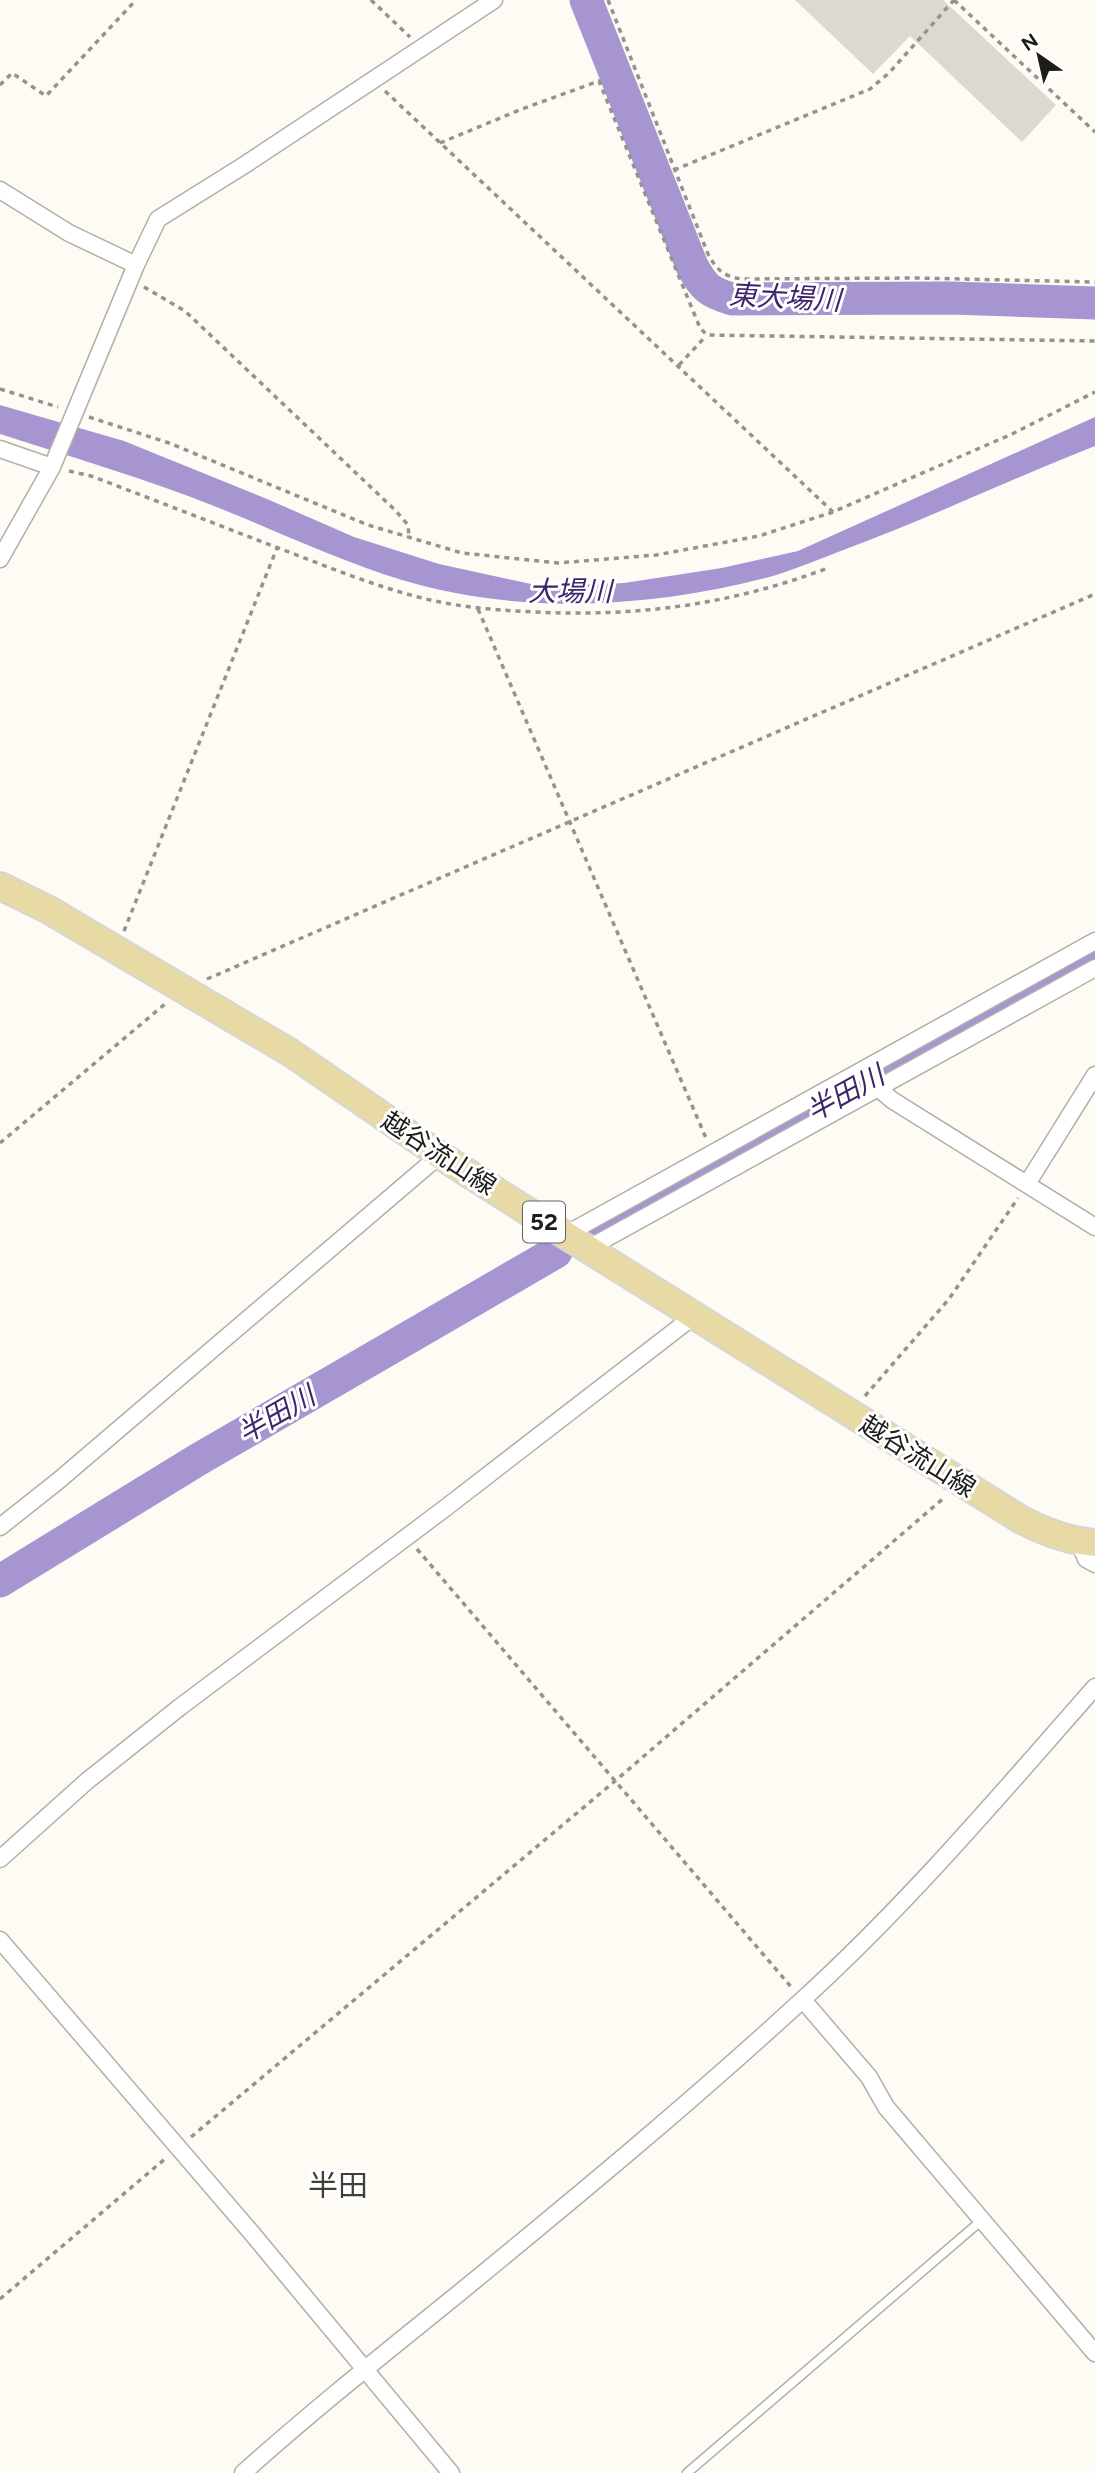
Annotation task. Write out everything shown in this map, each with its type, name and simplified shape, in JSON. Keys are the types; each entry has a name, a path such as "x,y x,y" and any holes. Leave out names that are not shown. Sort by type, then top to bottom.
{"main road":[{"name":"越谷流山線","path":"0,886 49,910 291,1053 439,1154 958,1482 1039,1529 1087,1542"}],"street":[{"path":"0,559 54,463 72,415 158,219 494,0"},
{"path":"0,190 133,272"},
{"path":"0,449 54,463"},
{"path":"576,1242 871,1077 1095,941"},
{"path":"576,1242 713,1152 1095,968"},
{"path":"1027,1184 1095,1075"},
{"path":"871,1077 892,1100 1095,1227"},
{"path":"0,1527 439,1154"},
{"path":"0,1859 87,1781 180,1707 407,1537 694,1316"},
{"path":"1087,1542 1086,1559 1095,1564"},
{"path":"243,2473 306,2417 718,2076 803,2000 924,1880 1095,1687"},
{"path":"0,1940 452,2473"},
{"path":"803,2000 869,2077 886,2107 1095,2353"}],"lane":[{"path":"687,2473 982,2220"}],"path":[{"path":"0,85 12,73 46,96 136,0"},
{"path":"371,0 421,47"},
{"path":"608,0 708,254 717,270 727,276 741,279 918,278 1095,282"},
{"path":"674,170 870,89 889,73 954,0 1095,132"},
{"path":"373,79 833,512"},
{"path":"440,143 599,81 677,274 700,328 706,335 1095,341"},
{"path":"133,272 184,311 395,510 408,525 409,537"},
{"path":"679,365 706,335"},
{"path":"0,389 72,415 169,443 368,525 462,553 558,563 656,555 760,536 833,512 1012,434 1095,392"},
{"path":"54,463 367,582 478,609 564,614 641,612 717,601 782,585 828,568"},
{"path":"116,949 278,548"},
{"path":"0,1143 184,989 1095,594"},
{"path":"478,609 713,1152"},
{"path":"850,1414 949,1299 1027,1184"},
{"path":"0,2299 615,1781 944,1498 958,1482"},
{"path":"407,1537 803,2000"}],"water":[{"name":"大場川","path":"0,405 124,441 354,537 439,564 540,586 624,583 722,568 798,551 1095,417 1095,446 903,527 773,576 728,587 635,601 541,603 494,599 402,580 188,496 0,434"}],"building":[{"path":"795,0 943,0 1056,105 1022,142 910,36 873,74"}],"waterway":[{"name":"東大場川","path":"586,0 692,266 712,291 732,299 951,298 1095,303"},
{"name":"半田川","path":"595,1230 1095,955"},
{"name":"半田川","path":"0,1581 199,1459 556,1252"}],"district":[{"name":"半田","path":"338,2186"}]}
